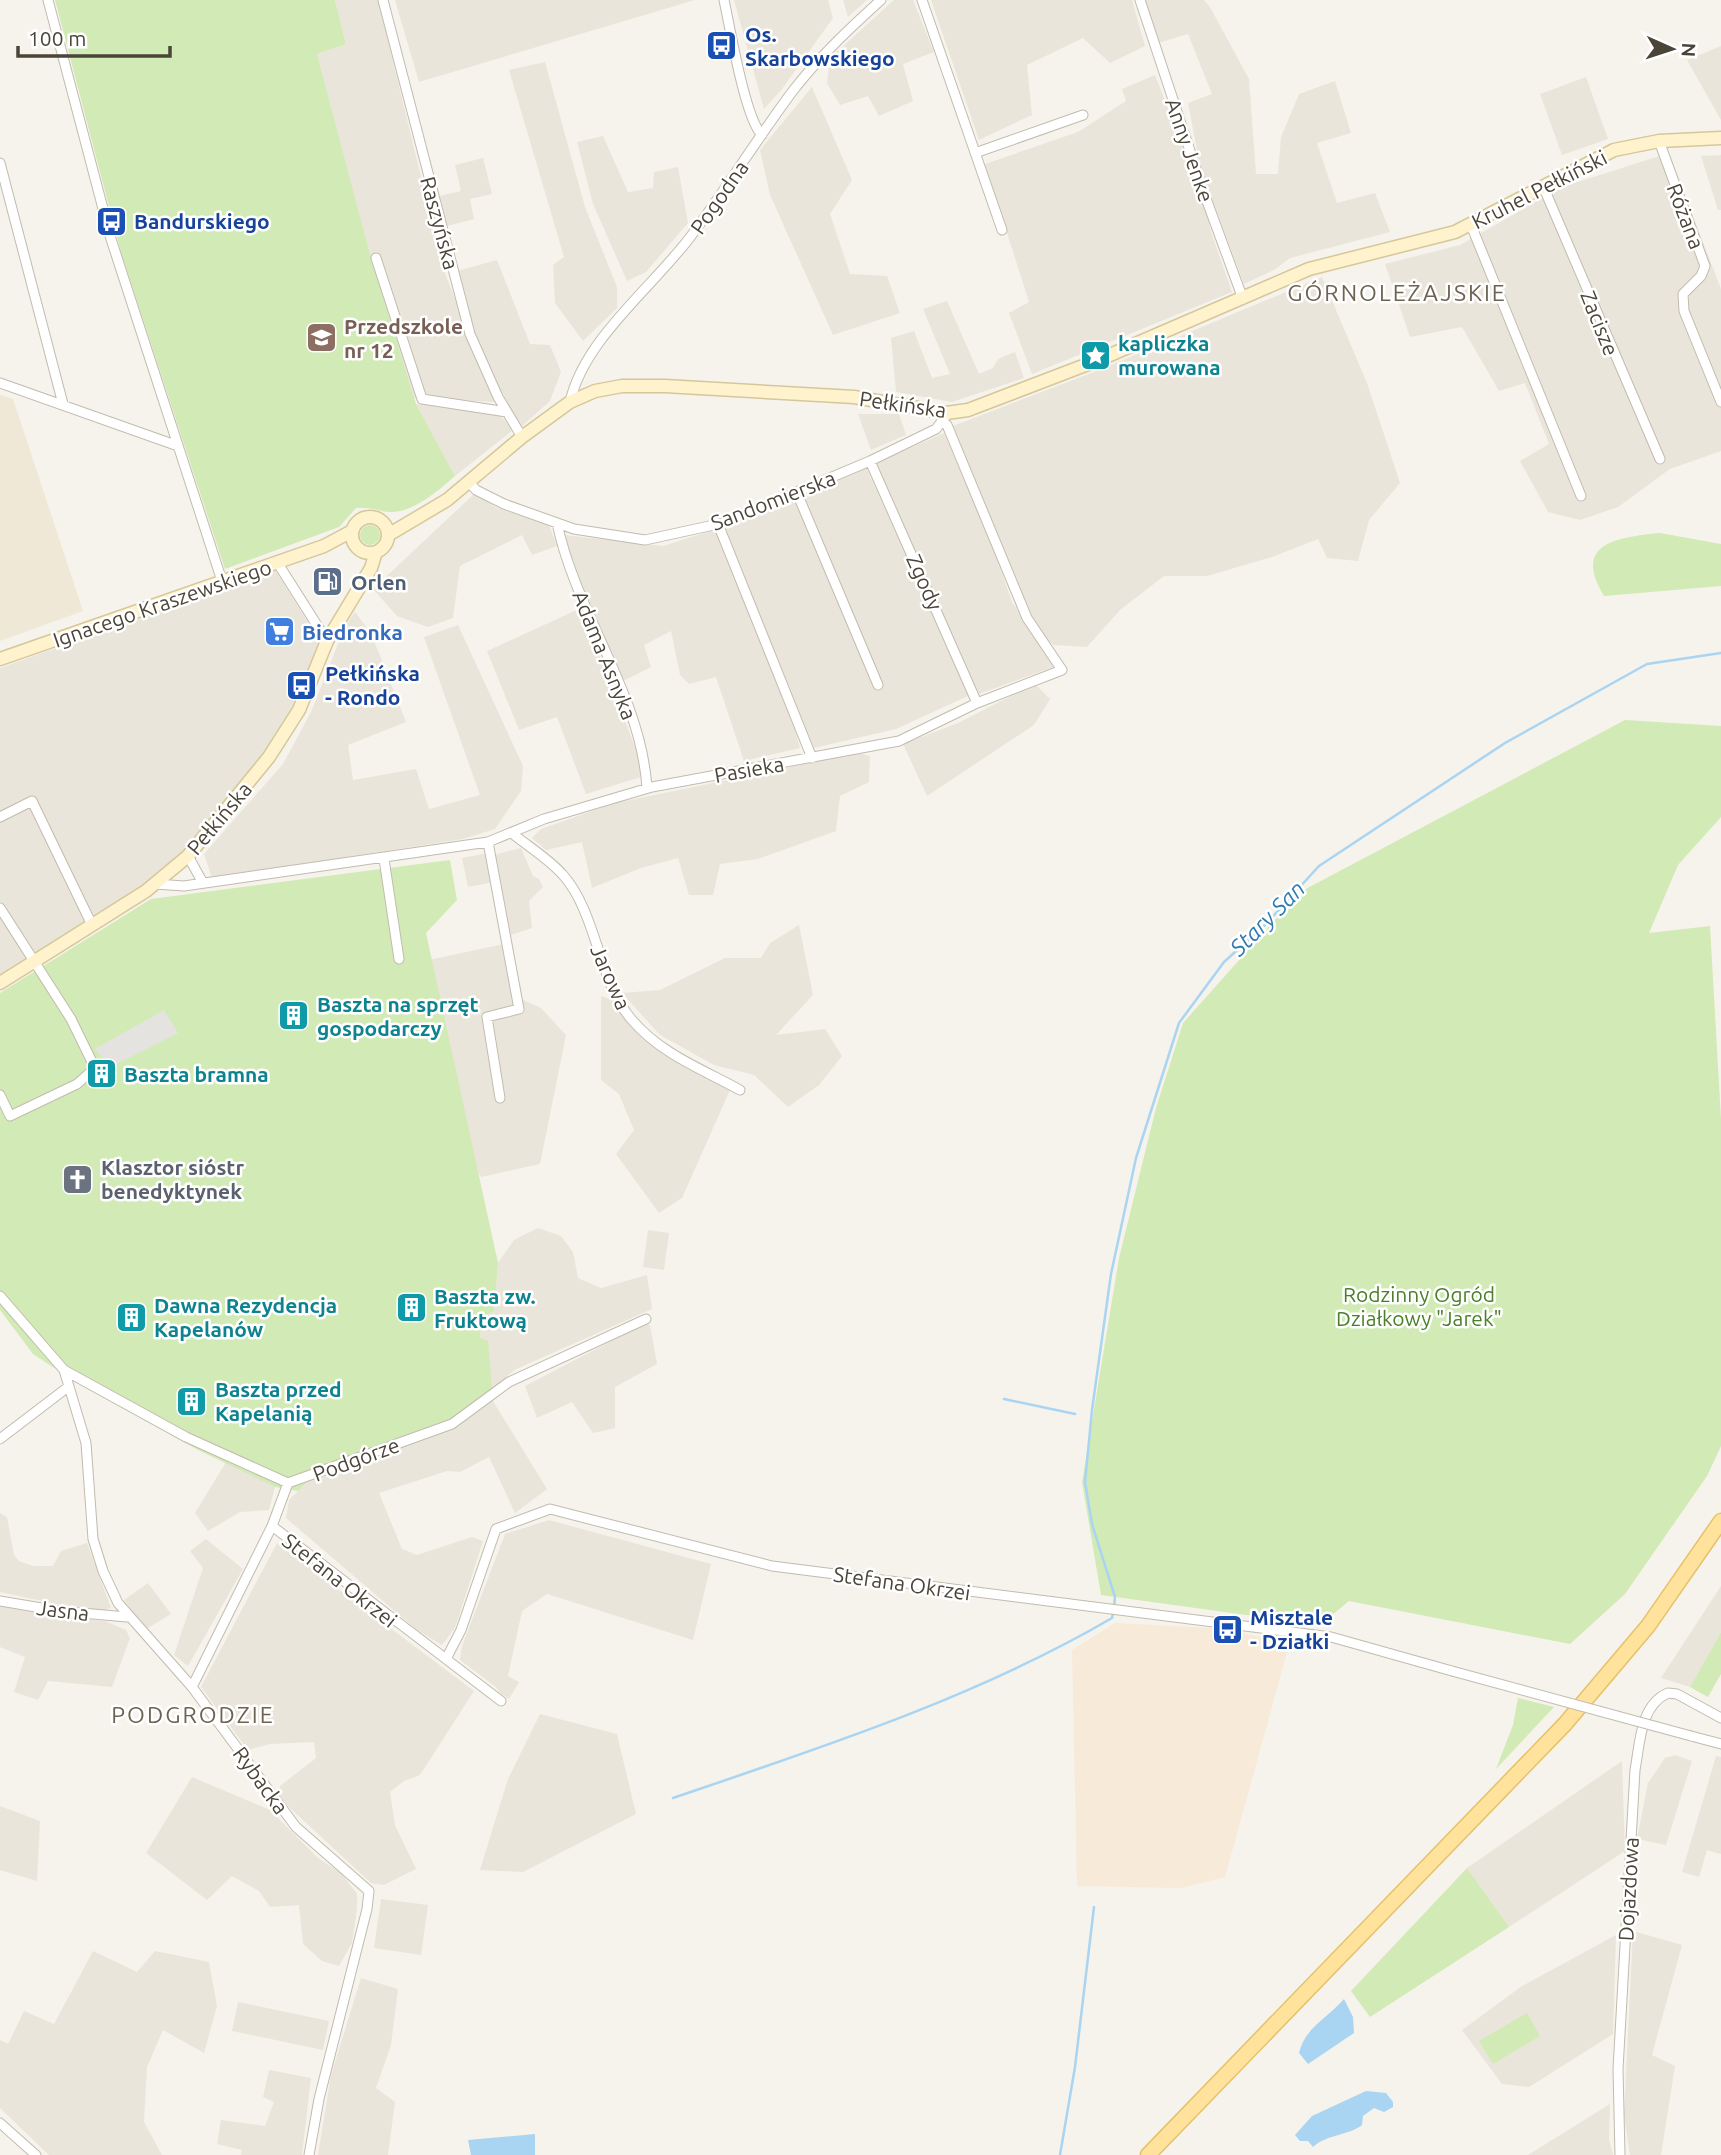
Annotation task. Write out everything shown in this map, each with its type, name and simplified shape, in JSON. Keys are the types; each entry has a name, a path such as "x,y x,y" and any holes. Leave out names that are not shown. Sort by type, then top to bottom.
{"main road":[{"path":"1147,2155 1565,1724 1648,1626 1721,1521"}],"street":[{"path":"48,0 83,142 111,239 222,582"},
{"name":"Raszyńska","path":"383,0 470,334 507,412 522,437"},
{"path":"724,0 750,108 756,129 762,135"},
{"name":"Pogodna","path":"570,402 574,385 587,359 690,238 821,56 881,0"},
{"path":"922,0 1002,230"},
{"name":"Anny Jenke","path":"1140,0 1243,299"},
{"path":"975,153 1083,116"},
{"name":"Kruhel Pełkiński","path":"1400,246 1471,225 1614,150 1659,141 1721,138"},
{"name":"Różana","path":"1659,141 1705,266 1701,276 1683,294 1684,311 1721,402"},
{"path":"0,163 63,404"},
{"name":"Zacisze","path":"1544,186 1612,352 1660,459"},
{"path":"1471,225 1581,496"},
{"name":"Pełkińska","path":"388,535 447,500 522,437 570,402 595,391 622,386 665,386 854,397 944,417 989,403 1322,264 1400,246"},
{"path":"376,258 422,399 507,412"},
{"path":"0,383 178,446"},
{"name":"Sandomierska","path":"468,482 476,490 504,504 574,529 645,540 718,524 797,493 936,429 944,417"},
{"name":"Pasieka","path":"155,884 184,886 488,842 544,819 647,788 899,741 977,703 1062,670 1027,618 944,417"},
{"name":"Zgody","path":"870,461 977,703"},
{"path":"797,493 878,685"},
{"name":"Pełkińska","path":"383,522 417,516"},
{"path":"364,517 374,517 383,522 388,535 384,546 361,545 355,523 364,517"},
{"name":"Adama Asnyka","path":"557,523 565,561 615,673 639,739 647,788"},
{"path":"718,524 812,758"},
{"name":"Pełkińska","path":"0,983 155,884 188,856 270,757 299,710 327,641 371,568 361,545"},
{"name":"Ignacego Kraszewskiego","path":"0,659 324,546 361,545"},
{"path":"277,562 327,641"},
{"path":"0,817 32,801 92,925"},
{"name":"Jarowa","path":"513,834 564,875 579,903 617,997 631,1019 661,1048 740,1090"},
{"path":"488,842 519,1009 486,1017 500,1098"},
{"path":"188,856 203,883"},
{"path":"384,859 399,960"},
{"path":"0,908 32,963 71,1019 95,1068 77,1084 10,1116 0,1095"},
{"path":"1,1298 64,1370"},
{"name":"Podgórze","path":"64,1370 186,1437 288,1483 452,1423 509,1382 646,1319"},
{"name":"Rybacka","path":"64,1370 86,1443 93,1539 103,1571 127,1616 192,1687 296,1827 369,1891 367,1909 319,2099 310,2155"},
{"path":"0,1439 68,1387"},
{"name":"Stefana Okrzei","path":"288,1483 272,1527 501,1701"},
{"name":"Stefana Okrzei","path":"446,1660 461,1630 496,1529 550,1509 772,1566 1331,1637 1721,1744"},
{"path":"192,1687 272,1527"},
{"name":"Jasna","path":"0,1601 59,1611 127,1616"},
{"name":"Dojazdowa","path":"1620,2155 1618,2069 1635,1770 1640,1745 1649,1707 1668,1693 1677,1694 1721,1718"},
{"path":"0,2123 36,2155"}],"shaded area":[{"path":"335,0 378,0 444,271 496,402 414,398 368,247 317,54 346,44"},
{"path":"395,0 695,0 419,82"},
{"path":"734,0 828,0 833,18 782,89 764,109"},
{"path":"843,0 867,0 848,17"},
{"path":"894,0 913,0 934,52 903,64 913,101 879,116 868,96 840,105 827,83 830,58"},
{"path":"931,0 1132,0 1145,46 1110,63 1083,38 1027,65 1032,115 979,140"},
{"path":"1143,0 1204,0 1210,7 1249,79 1256,174 1278,174 1281,137 1299,94 1335,81 1351,133 1317,143 1337,203 1375,193 1390,232 1290,258 1274,270 1244,284 1200,166 1188,103 1212,94 1188,34 1158,43"},
{"path":"1721,46 1721,120 1687,60"},
{"path":"545,62 585,207 617,287 617,308 583,341 555,303 553,265 564,257 509,70"},
{"path":"1155,75 1204,202 1211,232 1232,292 1032,374 1009,313 1029,302 985,164 1078,132 1126,101 1122,89"},
{"path":"1586,77 1608,139 1562,155 1540,94"},
{"path":"812,87 852,180 830,214 850,274 887,276 900,313 833,335 770,195 760,150"},
{"path":"603,136 628,192 653,188 654,172 678,167 688,223 646,272 627,281 593,204 577,142"},
{"path":"1669,153 1721,289 1721,451 1670,469 1618,507 1580,520 1548,512 1520,461 1549,444 1525,383 1499,391 1462,327 1410,337 1385,264 1460,245 1562,187"},
{"path":"1721,155 1721,210 1718,210 1701,156"},
{"path":"483,158 492,194 470,199 474,219 447,226 439,196 461,191 455,165"},
{"path":"497,260 530,344 550,345 561,372 550,401 521,427 482,356 457,271"},
{"path":"1322,277 1367,383 1400,483 1369,520 1358,561 1327,558 1318,539 1272,557 1207,576 1164,576 1120,610 1087,647 1054,645 1047,640 1027,613 968,470 953,426 1094,372"},
{"path":"947,301 979,374 993,368 998,359 1015,352 1024,378 952,402 896,392 891,338 914,331 932,378 950,374 923,309"},
{"path":"0,395 13,399 83,611 0,641"},
{"path":"416,404 498,413 513,430 455,476"},
{"path":"858,414 899,414 906,435 871,450"},
{"path":"944,433 989,537 1012,602 1039,640 1053,667 979,694 876,463"},
{"path":"866,467 970,695 896,729 814,748 725,528 802,497"},
{"path":"475,493 497,508 549,525 557,546 532,555 522,535 460,566 453,618 428,627 397,616 373,589"},
{"path":"717,529 792,719 800,748 744,761 716,677 689,684 680,675 671,631 644,645 651,667 623,681 565,550 564,535 663,546"},
{"path":"275,570 321,643 295,706 266,755 184,852 144,887 0,976 0,668"},
{"path":"581,608 639,757 641,777 586,794 557,717 519,730 487,651"},
{"path":"355,612 371,633 406,722 348,745 353,780 416,769 429,809 480,795 424,637 458,625 523,766 521,791 495,829 463,839 212,878 204,854 283,764 311,712 345,626"},
{"path":"1035,684 1050,699 1034,725 927,796 903,744 958,723"},
{"path":"859,753 870,756 869,782 840,796 836,831 758,859 720,864 713,895 689,895 678,858 641,868 592,888 582,842 546,850 532,838 541,829 615,803"},
{"path":"521,848 533,876 539,879 543,887 529,901 532,928 511,935 494,855"},
{"path":"488,853 494,882 468,887 462,858"},
{"path":"799,925 813,995 776,1035 825,1029 842,1056 819,1085 788,1107 754,1075 714,1065 660,1035 622,993 660,990 725,958 761,958 770,943"},
{"path":"504,944 523,1000 541,1008 566,1035 540,1164 481,1177 434,1107 391,968"},
{"path":"601,996 614,1001 626,1020 655,1048 730,1090 682,1198 659,1213 616,1154 634,1130 619,1094 601,1080"},
{"path":"164,1010 178,1033 111,1067 95,1049"},
{"path":"538,1228 561,1236 573,1252 578,1278 601,1288 647,1275 652,1309 514,1370 492,1390 265,1427 488,1342 480,1339 482,1318 494,1311 498,1263 514,1240"},
{"path":"648,1230 669,1233 664,1270 643,1267"},
{"path":"644,1324 650,1325 657,1364 615,1387 615,1428 593,1433 572,1402 537,1418 525,1386"},
{"path":"493,1401 547,1489 515,1513 489,1457 460,1472 447,1471 379,1493 402,1549 417,1555 472,1537 483,1541 455,1628 442,1645 417,1630 286,1518 289,1500 306,1483 462,1423"},
{"path":"226,1462 275,1487 269,1510 240,1512 208,1531 195,1513"},
{"path":"0,1513 7,1517 14,1555 19,1561 33,1566 53,1566 61,1551 87,1543 111,1608 102,1611 80,1609 0,1592"},
{"path":"549,1520 711,1564 693,1640 547,1594 522,1611 508,1676 519,1682 509,1699 460,1660 462,1646 505,1534"},
{"path":"206,1539 243,1569 188,1666 174,1655 203,1568 190,1551"},
{"path":"277,1543 474,1691 420,1775 404,1781 390,1792 395,1825 416,1869 384,1885 371,1883 277,1796 280,1786 316,1758 314,1742 270,1744 248,1750 201,1687"},
{"path":"148,1583 171,1614 148,1628 142,1625 124,1600"},
{"path":"1721,1586 1721,1632 1690,1687 1661,1678"},
{"path":"0,1606 61,1617 105,1621 126,1630 130,1638 112,1687 48,1681 38,1700 14,1692 25,1657 0,1647"},
{"path":"1115,1623 1229,1629 1289,1645 1225,1877 1181,1888 1077,1886 1072,1650"},
{"path":"540,1714 617,1734 636,1814 523,1872 480,1870 508,1779"},
{"path":"1675,1755 1692,1761 1666,1845 1637,1839 1648,1783 1665,1758"},
{"path":"1716,1756 1721,1757 1721,1854 1707,1850 1699,1877 1682,1872"},
{"path":"1622,1761 1625,1851 1509,1927 1467,1868"},
{"path":"192,1777 270,1810 318,1858 341,1873 357,1894 357,1909 352,1943 339,1966 322,1961 303,1944 299,1905 270,1907 259,1891 232,1876 207,1900 146,1853"},
{"path":"0,1806 40,1821 37,1881 0,1870"},
{"path":"381,1899 428,1905 421,1955 374,1948"},
{"path":"1633,1931 1682,1945 1652,2055 1675,2066 1661,2155 1630,2155 1624,2115"},
{"path":"1616,1935 1613,2034 1529,2087 1502,2084 1462,2030 1522,1986"},
{"path":"93,1951 137,1972 155,1951 209,1962 217,2006 204,2053 163,2030 147,2067 144,2122 162,2155 49,2155 0,2108 0,2040 8,2044 24,2011 54,2024"},
{"path":"361,1978 398,1989 391,2045 376,2088 395,2102 388,2155 318,2155 331,2075"},
{"path":"238,2002 329,2021 323,2050 232,2031"},
{"path":"269,2070 311,2078 302,2155 241,2155 242,2150 217,2144 221,2120 265,2126 274,2102 263,2097"},
{"path":"1610,2104 1609,2140 1613,2155 1528,2155"}],"green space":[{"path":"55,0 335,0 346,44 317,54 370,254 416,404 455,476 433,494 408,509 399,511 356,508 339,527 225,569 121,252"},
{"path":"370,525 377,528 380,535 377,542 370,545 363,542 360,535 363,528"},
{"path":"1660,533 1721,544 1721,586 1604,596 1595,579 1593,565 1596,554 1615,541"},
{"name":"Rodzinny Ogród Działkowy \"Jarek\"","path":"1625,720 1721,726 1721,817 1678,865 1649,933 1710,926 1721,1119 1721,1446 1707,1476 1625,1594 1570,1644 1349,1601 1320,1625 1101,1595 1082,1482 1119,1258 1156,1108 1183,1023 1300,892"},
{"path":"450,860 457,900 426,933 498,1263 494,1311 482,1318 480,1338 488,1341 493,1401 462,1423 306,1483 298,1491 275,1487 198,1450 77,1383 33,1354 0,1310 0,993 151,899"},
{"path":"1721,1632 1721,1674 1708,1697 1690,1687"},
{"path":"1518,1698 1554,1707 1496,1769 1513,1725"},
{"path":"1467,1868 1509,1927 1370,2017 1351,1991"},
{"path":"1527,2013 1540,2036 1493,2064 1479,2041"}],"water":[{"path":"1344,1999 1353,2017 1354,2033 1308,2064 1299,2053 1306,2036"},
{"path":"1366,2091 1386,2093 1393,2102 1393,2107 1384,2112 1374,2108 1363,2116 1362,2125 1356,2129 1313,2147 1308,2141 1300,2141 1295,2135 1312,2116"},
{"path":"535,2134 535,2155 471,2155 468,2140"}],"waterway":[{"name":"Stary San","path":"1114,1607 1115,1597 1092,1524 1085,1482 1092,1410 1111,1274 1136,1158 1179,1023 1224,962 1267,923 1319,866 1505,743 1647,664 1721,653"},
{"path":"1004,1399 1075,1414"},
{"path":"673,1798 841,1740 953,1696 1060,1646 1112,1618 1113,1613"},
{"path":"1060,2155 1075,2067 1094,1907"}],"place":[{"name":"Os. Skarbowskiego","path":"722,46"},
{"name":"Bandurskiego","path":"111,221"},
{"name":"Przedszkole nr 12","path":"321,338"},
{"name":"kapliczka murowana","path":"1095,355"},
{"name":"Orlen","path":"328,582"},
{"name":"Biedronka","path":"279,632"},
{"name":"Pełkińska - Rondo","path":"302,685"},
{"name":"Baszta na sprzęt gospodarczy","path":"294,1016"},
{"name":"Baszta bramna","path":"101,1074"},
{"name":"Klasztor sióstr benedyktynek","path":"78,1179"},
{"name":"Baszta zw. Fruktową","path":"411,1308"},
{"name":"Dawna Rezydencja Kapelanów","path":"131,1317"},
{"name":"Baszta przed Kapelanią","path":"192,1401"},
{"name":"Misztale - Działki","path":"1227,1629"}],"district":[{"name":"GÓRNOLEŻAJSKIE","path":"1397,292"},
{"name":"PODGRODZIE","path":"193,1714"}]}
